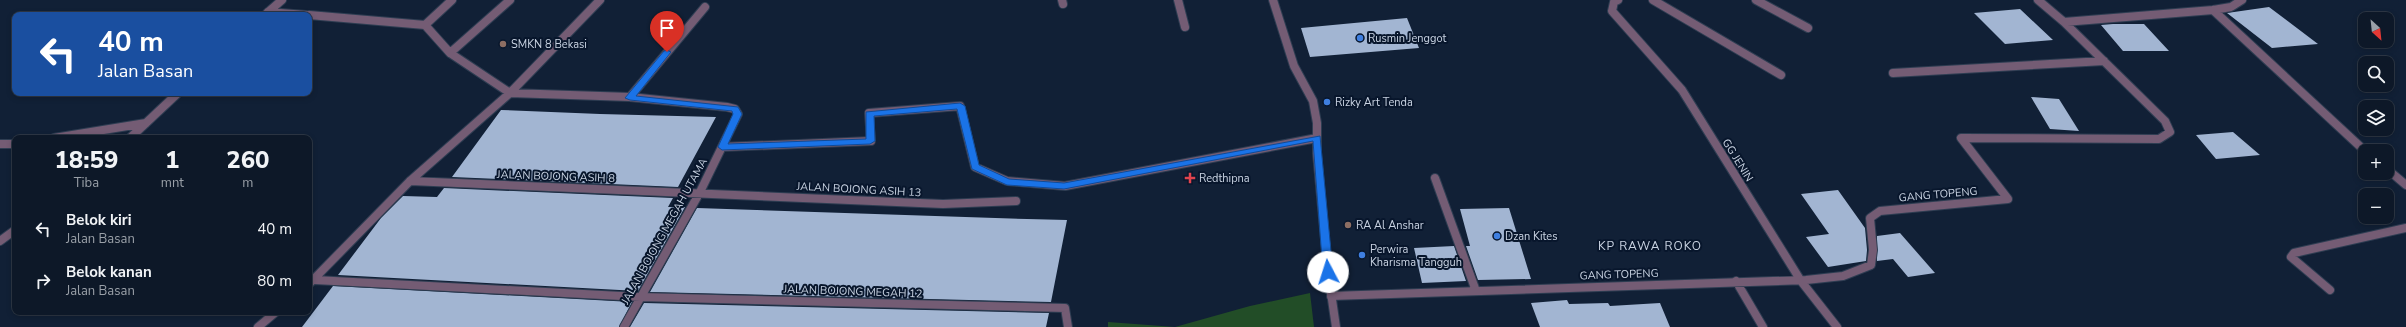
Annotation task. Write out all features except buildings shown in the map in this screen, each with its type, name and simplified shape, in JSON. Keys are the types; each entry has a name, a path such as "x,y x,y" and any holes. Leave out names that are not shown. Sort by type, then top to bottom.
{"street":[{"path":"269,12 282,0"},
{"path":"425,25 452,0"},
{"path":"450,53 510,0"},
{"path":"312,282 410,181 510,93 600,0"},
{"path":"1178,0 1185,27"},
{"path":"1273,0 1294,66 1313,101 1331,296 1336,327"},
{"name":"GG JENIN","path":"1618,0 1614,2 1612,11 1682,90 1801,281 1836,327"},
{"path":"1653,0 1781,75"},
{"path":"1756,0 1808,28"},
{"name":"GANG TOPENG","path":"1331,296 1736,281 1801,281 1862,271 1871,265 1873,250 1870,218 1880,211 2008,199 1961,138 2159,139 2170,132 2165,121 2064,22 2038,0"},
{"path":"2064,22 2213,10 2231,7 2242,0"},
{"path":"312,15 425,25 450,53 510,93 630,98 705,8"},
{"path":"2213,10 2358,145"},
{"path":"1893,73 2104,61"},
{"path":"133,135 175,96"},
{"name":"JALAN BOJONG MEGAH UTAMA","path":"624,327 640,296 700,192 738,114 735,109 727,107 630,98"},
{"path":"722,147 870,141 869,114 960,106 975,167 1007,182 1064,186 1317,138"},
{"path":"72,135 146,123"},
{"path":"0,144 12,144"},
{"path":"2394,175 2406,185"},
{"path":"1435,178 1476,291"},
{"name":"JALAN BOJONG ASIH 8","path":"410,181 700,192"},
{"name":"JALAN BOJONG ASIH 13","path":"700,192 942,204 1016,201"},
{"path":"2330,290 2291,257 2294,253 2406,228"},
{"path":"0,241 12,232"},
{"path":"1736,281 1763,327"},
{"name":"JALAN BOJONG MEGAH 12","path":"312,282 640,296 1065,308 1068,327"},
{"path":"258,327 272,315"}],"green space":[{"path":"1310,293 1314,327 1175,327 1250,306"},
{"path":"1108,322 1175,327 1108,327"}],"place":[{"name":"Rusmin Jenggot","path":"1360,38"},
{"name":"SMKN 8 Bekasi","path":"503,44"},
{"name":"Rizky Art Tenda","path":"1327,102"},
{"name":"Redthipna","path":"1190,178"},
{"name":"RA Al Anshar","path":"1348,225"},
{"name":"Dzan Kites","path":"1497,236"},
{"name":"Perwira Kharisma Tangguh","path":"1362,255"}],"district":[{"name":"KP RAWA ROKO","path":"1650,246"}],"route":[{"path":"667,52 630,98 735,109 738,114 722,147 870,141 869,114 960,106 975,167 1007,182 1064,186 1317,138 1317,153 1328,272"}]}
